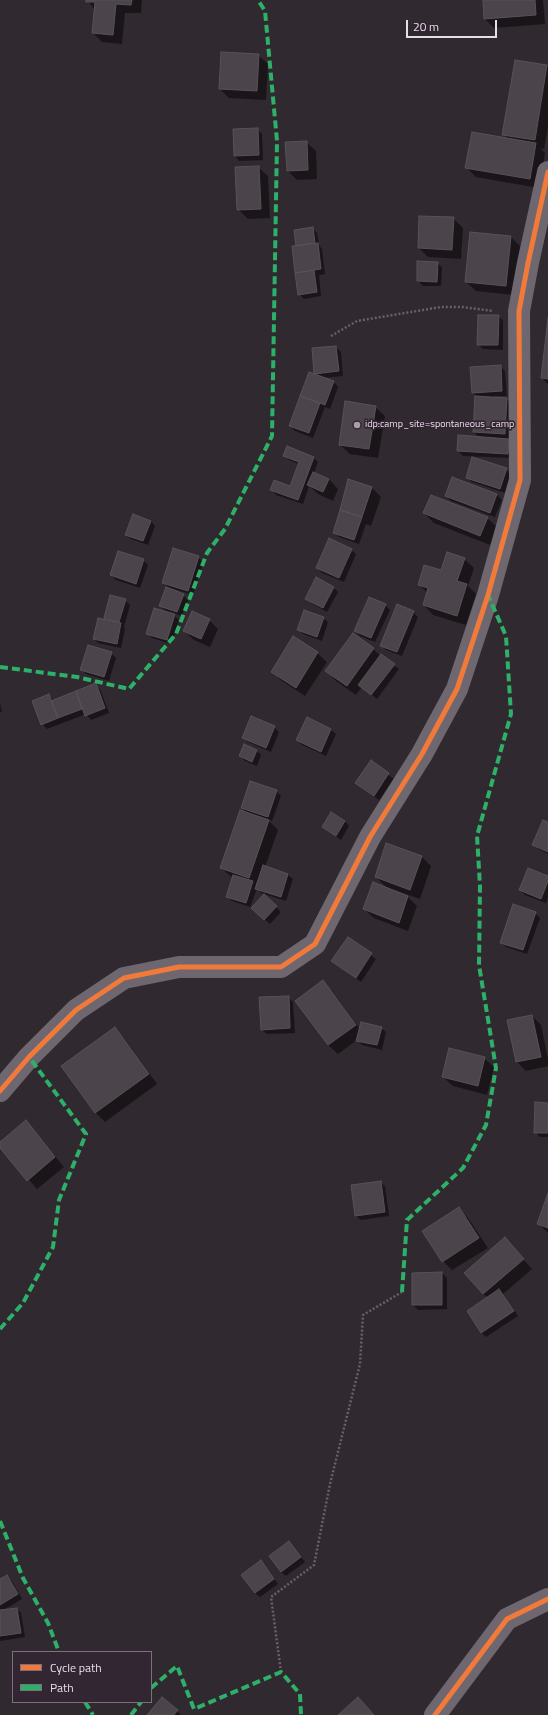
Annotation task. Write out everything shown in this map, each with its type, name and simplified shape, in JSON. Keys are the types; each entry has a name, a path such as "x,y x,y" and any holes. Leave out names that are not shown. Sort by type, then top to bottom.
{"street":[{"path":"0,1091 28,1057 76,1010 124,978 179,967 281,966 315,944 370,837 422,754 457,689 488,595 520,480 519,311 548,172"},
{"path":"435,1715 507,1619 548,1598"}],"path":[{"path":"331,336 358,321 441,307 498,312 519,311"},
{"path":"281,1672 271,1597 314,1565 330,1484 360,1364 363,1315 402,1292"}],"building":[{"path":"86,0 132,0 131,5 116,4 113,35 92,33 95,2 86,2"},
{"path":"483,0 535,0 536,15 484,19"},
{"path":"221,52 259,54 257,91 219,89"},
{"path":"515,60 547,65 535,140 502,135"},
{"path":"258,128 259,155 234,156 233,129"},
{"path":"472,132 536,143 530,179 465,168"},
{"path":"307,141 308,170 287,171 285,142"},
{"path":"259,166 261,209 237,210 235,167"},
{"path":"419,216 454,217 452,250 418,248"},
{"path":"313,227 315,243 296,246 294,230"},
{"path":"470,232 511,236 506,286 465,282"},
{"path":"318,243 321,269 295,273 292,246"},
{"path":"417,261 438,262 437,282 417,281"},
{"path":"314,270 317,292 298,295 295,273"},
{"path":"478,315 499,315 498,345 477,345"},
{"path":"548,318 548,379 541,378"},
{"path":"336,346 339,371 314,374 312,348"},
{"path":"501,365 502,391 472,393 470,367"},
{"path":"309,372 334,381 325,405 300,396"},
{"path":"300,396 320,403 309,433 289,426"},
{"path":"475,396 507,398 505,434 473,432"},
{"name":"idp:camp_site=spontaneous_camp","path":"345,401 376,406 369,449 339,445"},
{"path":"458,435 509,439 508,454 457,451"},
{"path":"287,446 314,457 298,500 270,490 274,480 290,486 299,462 283,456"},
{"path":"472,457 507,468 500,489 466,478"},
{"path":"313,472 329,479 323,492 307,485"},
{"path":"452,477 497,494 490,513 445,496"},
{"path":"348,479 372,487 362,517 340,510"},
{"path":"431,495 488,517 480,536 423,513"},
{"path":"340,510 362,517 354,540 333,533"},
{"path":"133,514 151,521 143,541 125,535"},
{"path":"329,538 352,549 339,578 316,568"},
{"path":"173,548 199,556 188,591 162,583"},
{"path":"118,551 144,559 136,584 110,575"},
{"path":"447,552 465,558 457,581 467,584 457,616 423,605 428,588 418,585 424,565 441,570"},
{"path":"316,577 334,587 323,608 305,599"},
{"path":"166,587 184,594 177,612 159,606"},
{"path":"110,595 126,599 119,622 104,618"},
{"path":"369,597 386,604 371,638 354,631"},
{"path":"397,604 414,611 397,652 380,646"},
{"path":"154,608 175,614 167,640 146,634"},
{"path":"304,610 324,617 317,637 297,630"},
{"path":"192,611 210,619 201,639 183,631"},
{"path":"98,618 121,623 117,644 93,639"},
{"path":"353,633 374,648 347,686 325,671"},
{"path":"293,636 318,652 296,688 271,672"},
{"path":"88,645 112,652 104,677 80,670"},
{"path":"381,654 395,664 371,695 358,685"},
{"path":"96,683 105,708 85,716 76,691"},
{"path":"76,691 82,709 58,718 51,701"},
{"path":"49,694 58,718 41,725 32,701"},
{"path":"251,716 275,726 266,748 242,738"},
{"path":"307,717 331,729 321,752 296,740"},
{"path":"244,744 257,750 252,762 239,756"},
{"path":"371,760 389,773 374,796 355,783"},
{"path":"250,781 277,790 268,817 241,808"},
{"path":"240,810 269,820 249,878 220,868"},
{"path":"331,812 345,821 336,836 322,827"},
{"path":"543,820 548,822 548,852 532,845"},
{"path":"386,843 422,856 410,890 375,877"},
{"path":"263,865 288,874 281,897 255,889"},
{"path":"528,868 548,876 548,881 541,899 519,890"},
{"path":"233,875 253,881 246,903 226,897"},
{"path":"373,882 408,896 399,923 363,909"},
{"path":"264,894 277,906 264,920 251,908"},
{"path":"513,904 536,912 523,950 500,943"},
{"path":"348,937 372,953 356,978 331,961"},
{"path":"323,980 356,1025 328,1045 295,1001"},
{"path":"289,996 290,1028 261,1030 259,997"},
{"path":"532,1015 541,1057 516,1062 507,1020"},
{"path":"361,1022 382,1027 377,1045 356,1041"},
{"path":"115,1027 149,1074 95,1113 61,1066"},
{"path":"449,1048 485,1057 478,1086 442,1077"},
{"path":"535,1102 548,1103 548,1133 534,1133"},
{"path":"26,1120 55,1157 27,1181 0,1148 0,1142"},
{"path":"381,1181 385,1212 355,1216 351,1185"},
{"path":"548,1193 548,1228 537,1224"},
{"path":"459,1207 479,1238 442,1262 422,1231"},
{"path":"505,1237 524,1259 483,1294 464,1273"},
{"path":"442,1272 442,1305 412,1305 412,1273"},
{"path":"499,1289 514,1311 481,1333 467,1311"},
{"path":"289,1541 301,1557 281,1572 269,1556"},
{"path":"261,1560 274,1579 255,1593 241,1575"},
{"path":"7,1575 18,1594 0,1605 0,1579"},
{"path":"17,1608 21,1633 0,1636 0,1610"},
{"path":"162,1697 178,1710 174,1715 147,1715"},
{"path":"358,1697 374,1715 338,1715"}],"marked path":[{"path":"0,667 77,677 129,689 176,634 207,553 225,529 272,436 277,141 265,11 258,0"},
{"path":"402,1292 407,1220 463,1168 486,1125 496,1068 479,965 480,886 477,836 511,714 506,636 488,595"},
{"path":"0,1329 23,1303 53,1247 59,1200 86,1134 29,1057"},
{"path":"0,1521 23,1578 48,1623 59,1651"},
{"path":"152,1687 177,1666 194,1709 281,1672 300,1694 301,1715"},
{"path":"86,1703 93,1715"},
{"path":"131,1715 140,1703"}],"cycle path":[{"path":"0,1091 29,1057 76,1010 124,978 179,967 281,967 315,944 370,837 422,754 457,689 488,595 520,480 519,311 548,172"},
{"path":"435,1715 507,1619 548,1599"}],"place":[{"name":"idp:camp_site=spontaneous_camp","path":"357,425"}]}
